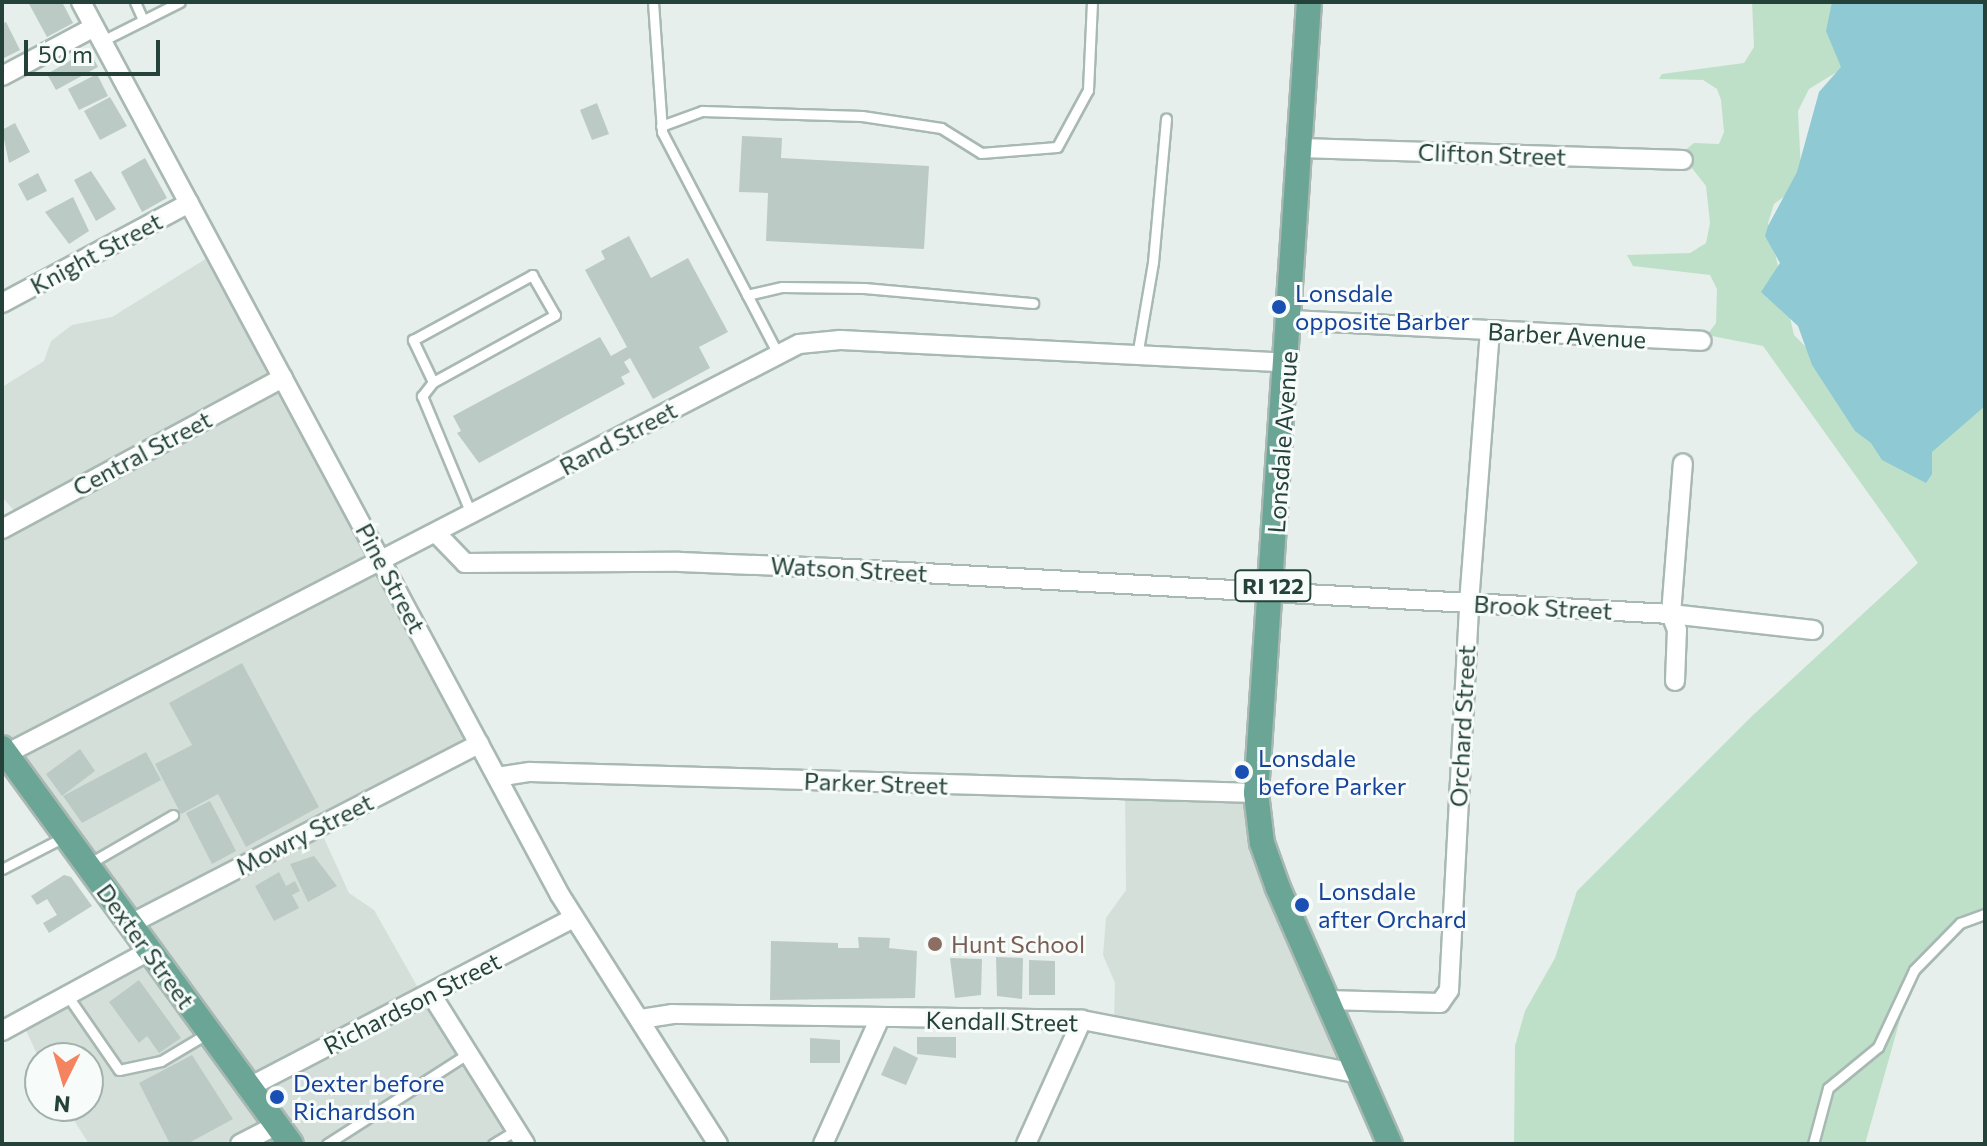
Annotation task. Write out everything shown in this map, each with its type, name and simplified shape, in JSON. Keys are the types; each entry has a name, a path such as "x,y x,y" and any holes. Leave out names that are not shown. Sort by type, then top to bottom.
{"main road":[{"name":"Lonsdale Avenue","path":"1309,2 1273,591 1256,793 1262,843 1326,1000 1390,1144"},
{"name":"Dexter Street","path":"4,753 149,951 199,1039 249,1087 284,1134"}],"street":[{"name":"Pine Street","path":"81,2 574,918 718,1144"},
{"path":"2,76 98,34"},
{"name":"Clifton Street","path":"1302,148 1683,160"},
{"name":"Knight Street","path":"2,303 189,203"},
{"name":"Barber Avenue","path":"1290,320 1701,341"},
{"name":"Orchard Street","path":"1326,1000 1440,1003 1447,999 1469,603 1490,331"},
{"name":"Rand Street","path":"4,753 384,563 778,354 816,339 1287,363"},
{"name":"Central Street","path":"2,529 283,378"},
{"path":"1675,681 1677,630 1671,614 1683,463"},
{"name":"Watson Street","path":"438,535 457,560 478,564 680,562 1273,591"},
{"name":"Brook Street","path":"1273,591 1671,614 1813,630"},
{"name":"Mowry Street","path":"130,924 479,744"},
{"name":"Parker Street","path":"497,777 530,772 1256,793"},
{"name":"Richardson Street","path":"249,1087 574,918"},
{"path":"2,1031 149,951"},
{"path":"431,994 521,1137"},
{"name":"Kendall Street","path":"641,1019 673,1014 1082,1020 1359,1074"},
{"path":"823,1144 880,1018"},
{"path":"1026,1144 1082,1020"},
{"path":"240,1144 284,1134"}],"lane":[{"path":"135,2 143,20"},
{"path":"98,34 143,20 180,2"},
{"path":"653,2 661,126 778,354"},
{"path":"661,126 702,111 862,116 941,128 981,153 1057,147 1088,90 1092,2"},
{"path":"1137,356 1153,262 1166,119"},
{"path":"433,382 413,340 532,275 555,315 433,382 422,396 424,409 473,517"},
{"path":"747,295 782,287 864,288 1033,303"},
{"path":"87,865 173,815"},
{"path":"2,869 66,836"},
{"path":"1813,1144 1828,1088 1878,1047 1914,970 1960,923 1985,914"},
{"path":"67,995 119,1070 161,1061 199,1039"},
{"path":"327,1144 469,1053"},
{"path":"493,1144 521,1137"}],"shaded area":[{"path":"220,250 478,734 318,825 349,893 374,910 421,993 526,1144 294,1144 269,1118 224,1144 89,1144 75,1122 104,1122 104,1042 31,1042 20,1017 147,946 2,734 2,526 17,514 2,497 2,387 44,361 51,341 72,325 112,317"},
{"path":"1125,787 1246,788 1278,892 1360,1068 1114,1020 1115,983 1103,955 1106,918 1126,890"}],"green space":[{"path":"1752,2 1856,2 1845,67 1809,89 1798,111 1801,171 1789,193 1774,204 1768,223 1794,335 1806,347 1985,381 1985,914 1960,923 1914,970 1865,1144 1514,1144 1515,1046 1525,1011 1555,958 1577,891 1751,717 1918,563 1763,346 1707,335 1716,323 1717,289 1710,275 1633,266 1627,255 1690,253 1706,243 1710,223 1706,186 1681,154 1694,143 1719,144 1724,132 1721,100 1717,89 1703,80 1659,79 1662,74 1744,63 1754,47"}],"water":[{"path":"1832,2 1985,2 1985,406 1932,452 1932,474 1926,483 1882,460 1871,443 1855,431 1812,365 1798,326 1761,292 1780,263 1765,236 1768,226 1797,172 1819,92 1841,67 1826,31"}],"building":[{"path":"28,2 62,2 73,23 47,37"},
{"path":"6,22 20,50 2,59 2,24"},
{"path":"89,50 98,67 56,90 47,74"},
{"path":"97,74 108,96 79,110 68,89"},
{"path":"110,97 127,126 100,140 84,111"},
{"path":"597,103 609,134 592,140 580,110"},
{"path":"15,123 30,152 9,163 2,130"},
{"path":"742,136 782,138 781,158 929,166 924,249 766,241 768,193 739,192"},
{"path":"145,158 167,198 142,212 121,172"},
{"path":"91,171 116,209 96,221 74,180"},
{"path":"38,173 47,191 27,201 18,184"},
{"path":"73,197 89,231 69,244 45,212"},
{"path":"629,236 651,278 688,258 728,332 699,347 710,368 653,399 630,358 624,362 630,372 621,377 625,384 479,463 457,433 461,431 453,416 600,337 611,356 627,347 585,270 605,259 601,251"},
{"path":"242,663 319,807 246,847 218,794 181,814 155,764 192,745 169,703"},
{"path":"80,749 95,771 62,796 46,774"},
{"path":"146,752 161,780 82,823 63,796"},
{"path":"210,801 236,851 212,864 186,813"},
{"path":"314,856 337,886 308,902 290,864"},
{"path":"279,872 286,886 295,881 300,891 292,895 299,908 274,921 255,886"},
{"path":"64,875 71,877 92,906 49,933 43,923 57,915 47,899 37,905 31,896"},
{"path":"858,937 890,938 889,948 917,951 915,998 770,1000 771,941 838,943 838,948 859,948"},
{"path":"996,957 1023,958 1022,999 997,996"},
{"path":"950,958 982,959 981,995 955,998"},
{"path":"1029,960 1055,961 1055,995 1029,995"},
{"path":"139,980 181,1038 159,1053 147,1036 139,1043 109,1002"},
{"path":"917,1037 956,1037 956,1058 917,1054"},
{"path":"810,1038 840,1040 840,1063 810,1063"},
{"path":"894,1046 918,1058 906,1085 881,1075"},
{"path":"192,1055 233,1119 187,1144 170,1144 139,1083"}],"place":[{"name":"Lonsdale opposite Barber","path":"1279,307"},
{"name":"Lonsdale before Parker","path":"1242,772"},
{"name":"Lonsdale after Orchard","path":"1302,905"},
{"name":"Hunt School","path":"935,944"},
{"name":"Dexter before Richardson","path":"277,1097"}]}
